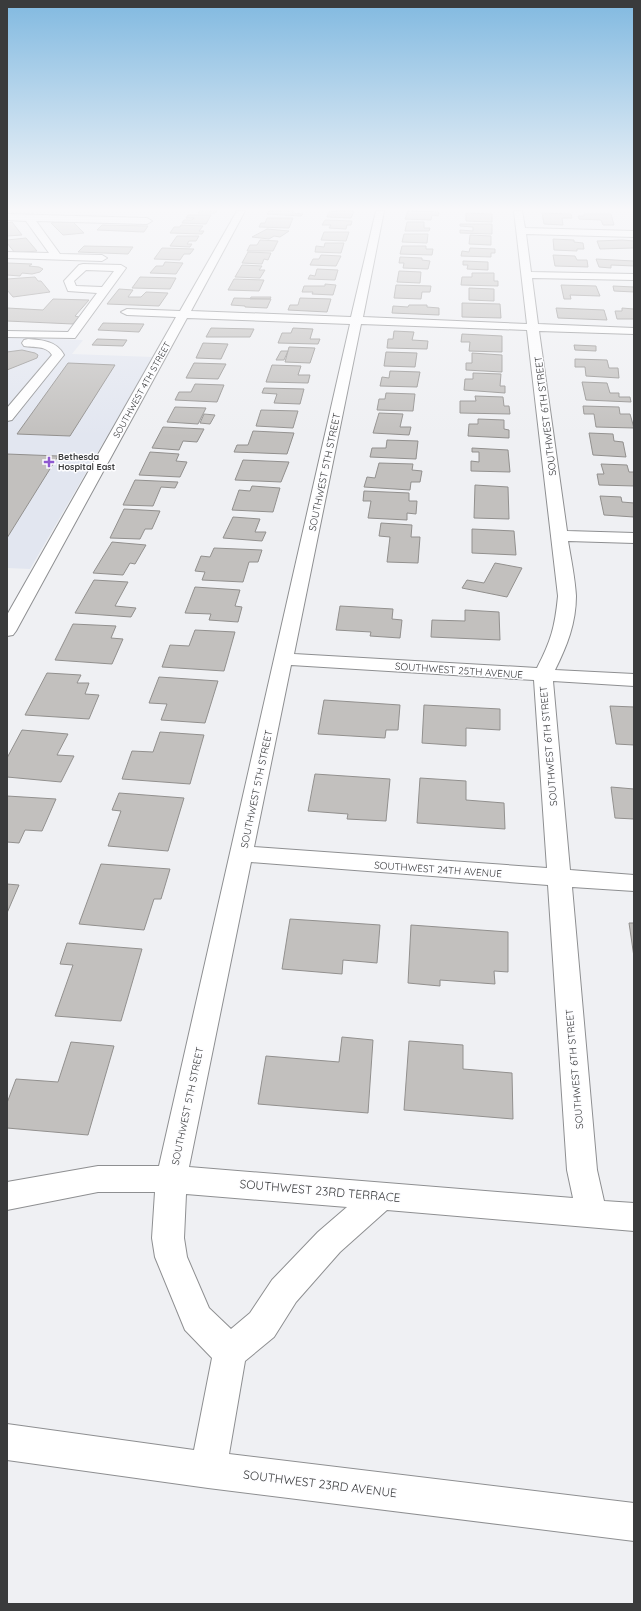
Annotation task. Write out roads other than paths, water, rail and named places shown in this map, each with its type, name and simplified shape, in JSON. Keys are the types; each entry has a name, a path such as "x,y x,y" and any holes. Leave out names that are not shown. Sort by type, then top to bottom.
{"street":[{"name":"SOUTHWEST 4TH STREET","path":"7,631 199,286"},
{"name":"SOUTHWEST 5TH STREET","path":"230,1352 197,1319 171,1257 168,1238 171,1179 364,286"},
{"name":"SOUTHWEST 6TH STREET","path":"528,286 567,596 564,624 558,644 543,675 582,1170 592,1214"},
{"path":"7,334 72,336 105,290"},
{"path":"127,312 634,331"},
{"path":"7,342 44,345 57,351 58,355 7,417"},
{"path":"560,536 634,538"},
{"name":"SOUTHWEST 25TH AVENUE","path":"284,659 634,680"},
{"name":"SOUTHWEST 24TH AVENUE","path":"242,854 634,883"},
{"name":"SOUTHWEST 23RD TERRACE","path":"7,1196 98,1179 171,1179 634,1217"},
{"path":"208,1470 230,1352 262,1325 284,1291 329,1242 382,1196"},
{"name":"SOUTHWEST 23RD AVENUE","path":"7,1442 208,1470 634,1522"}],"place":[{"name":"Bethesda Hospital East","path":"49,462"}]}
